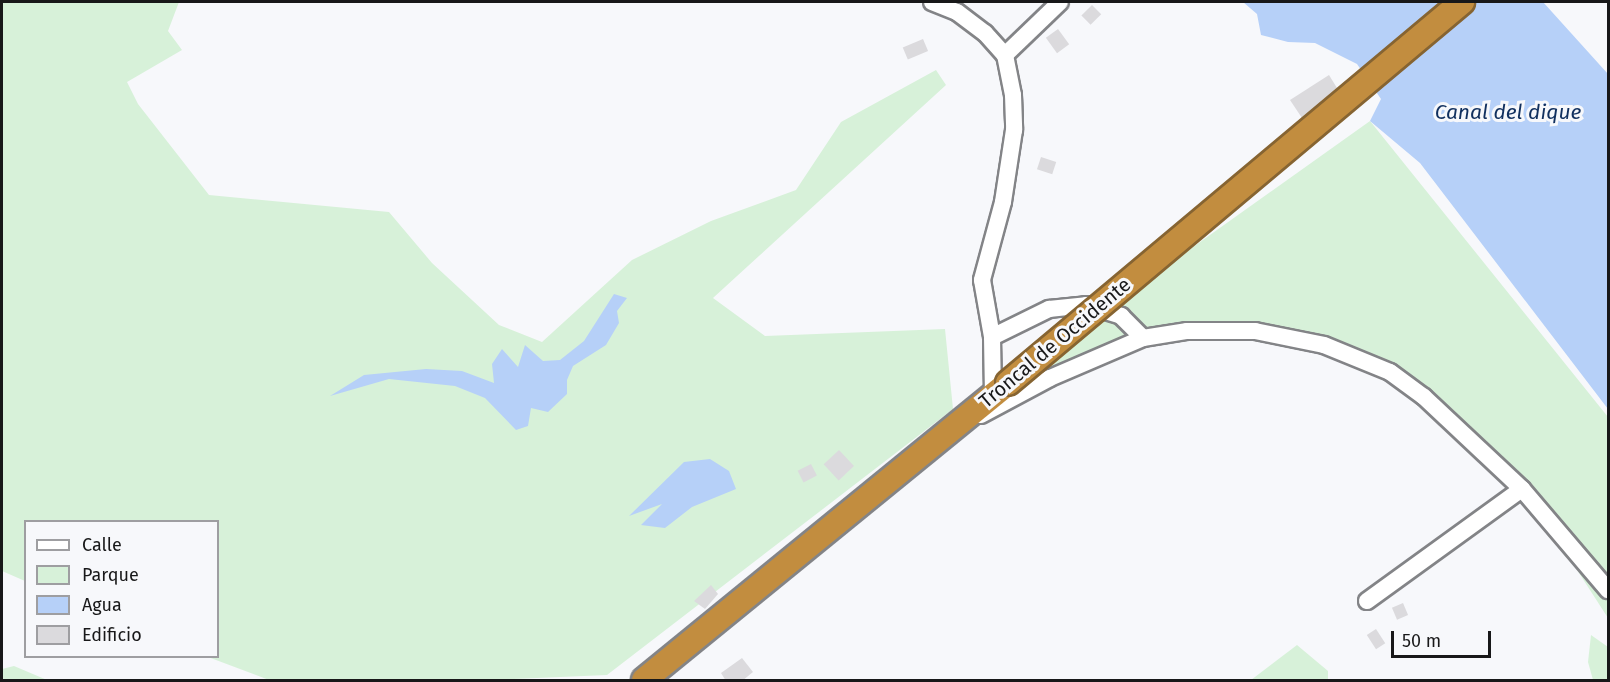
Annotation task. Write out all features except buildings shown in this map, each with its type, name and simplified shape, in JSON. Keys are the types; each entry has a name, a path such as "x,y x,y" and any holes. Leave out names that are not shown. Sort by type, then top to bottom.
{"highway":[{"name":"Troncal de Occidente","path":"644,681 1001,389 1462,2"}],"street":[{"path":"932,2 966,19 1005,55 1013,95 1014,130 1003,202 982,280 1001,389"},
{"path":"1005,55 1060,2"},
{"path":"993,337 1049,309 1086,305 1121,316 1143,338"},
{"path":"968,414 980,415 1050,378 1143,338 1187,331 1255,331 1324,345 1390,372 1424,397 1522,489 1608,590"},
{"path":"1367,601 1522,489"}],"green space":[{"path":"2,2 179,2 168,31 182,50 127,82 138,104 209,195 389,212 432,263 499,325 542,342 632,260 711,221 796,190 841,122 936,70 946,85 713,298 765,336 945,329 953,409 607,675 493,680 269,680 211,658 219,658 219,520 24,520 24,581 2,571"},
{"path":"1370,121 1608,417 1608,618 1521,483 1390,372 1290,337 1143,338 866,480"},
{"path":"1591,635 1608,647 1608,680 1593,680 1588,662"},
{"path":"1297,645 1328,671 1328,680 1251,680"},
{"path":"14,666 47,680 2,680 2,669"}],"water":[{"name":"Canal del dique","path":"1243,2 1543,2 1608,74 1608,409 1420,163 1370,121 1381,99 1357,64 1315,43 1288,42 1261,35 1257,14"},
{"path":"614,294 627,298 617,311 619,323 606,345 573,366 567,380 567,394 548,412 531,408 528,426 516,430 485,398 455,386 389,379 330,396 364,375 426,369 462,371 494,383 492,364 502,349 518,367 525,345 543,361 560,360 584,341"},
{"path":"710,459 729,471 736,489 692,507 665,528 641,525 662,504 629,516 684,462"}]}
